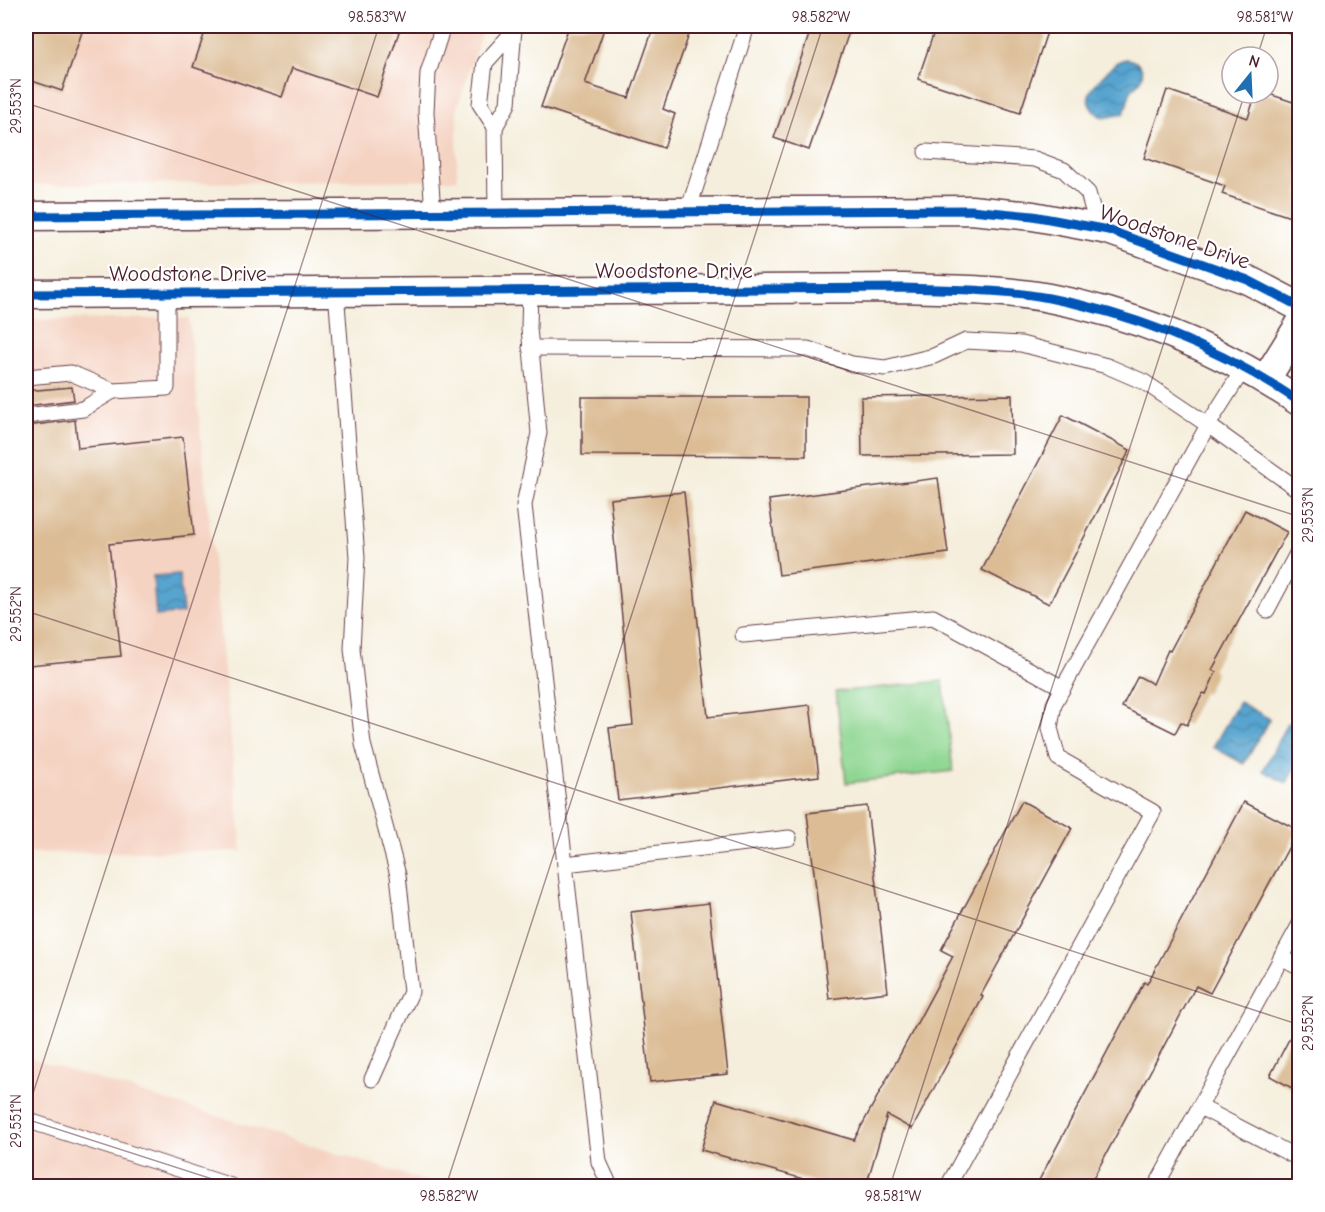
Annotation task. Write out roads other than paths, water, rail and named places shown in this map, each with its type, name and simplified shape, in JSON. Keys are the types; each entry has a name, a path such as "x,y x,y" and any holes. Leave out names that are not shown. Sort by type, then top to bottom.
{"street":[{"name":"Woodstone Drive","path":"26,216 971,210 1033,216 1098,228 1176,253 1248,280 1299,307"},
{"name":"Woodstone Drive","path":"26,294 904,288 992,291 1048,298 1130,318 1198,344 1255,373 1299,402"},
{"path":"1255,373 1299,324"}],"lane":[{"path":"433,213 426,112 428,73 443,26"},
{"path":"688,211 747,26"},
{"path":"1291,26 1299,28"},
{"path":"495,127 480,104 485,63 514,29"},
{"path":"496,213 495,127 508,104 514,29"},
{"path":"926,152 1035,159 1064,170 1088,193 1098,228"},
{"path":"336,291 357,556 353,661 363,744 398,875 411,992 372,1079"},
{"path":"530,291 530,348 539,433 524,505 599,1162 610,1186"},
{"path":"26,377 71,373 113,391 167,388 167,293"},
{"path":"530,348 808,349 852,364 885,368 934,356 966,341 1021,344 1107,366 1144,382 1299,491"},
{"path":"948,1186 1152,812 1058,758 1050,728 1054,704 1208,425 1255,373"},
{"path":"26,416 83,410 113,391"},
{"path":"1267,610 1299,548"},
{"path":"742,635 933,616 1063,688"},
{"path":"565,864 789,838"},
{"path":"1156,1186 1299,924"},
{"path":"1281,957 1299,967"},
{"path":"1200,1107 1299,1159"},
{"path":"26,1120 231,1186"}],"water":[{"path":"1126,59 1138,63 1142,69 1142,77 1131,91 1123,114 1104,118 1091,108 1088,98 1090,92 1113,66"},
{"path":"179,574 183,613 156,616 153,576"},
{"path":"1239,702 1270,719 1244,764 1213,747"},
{"path":"1287,723 1299,729 1299,759 1287,783 1263,771"}]}
